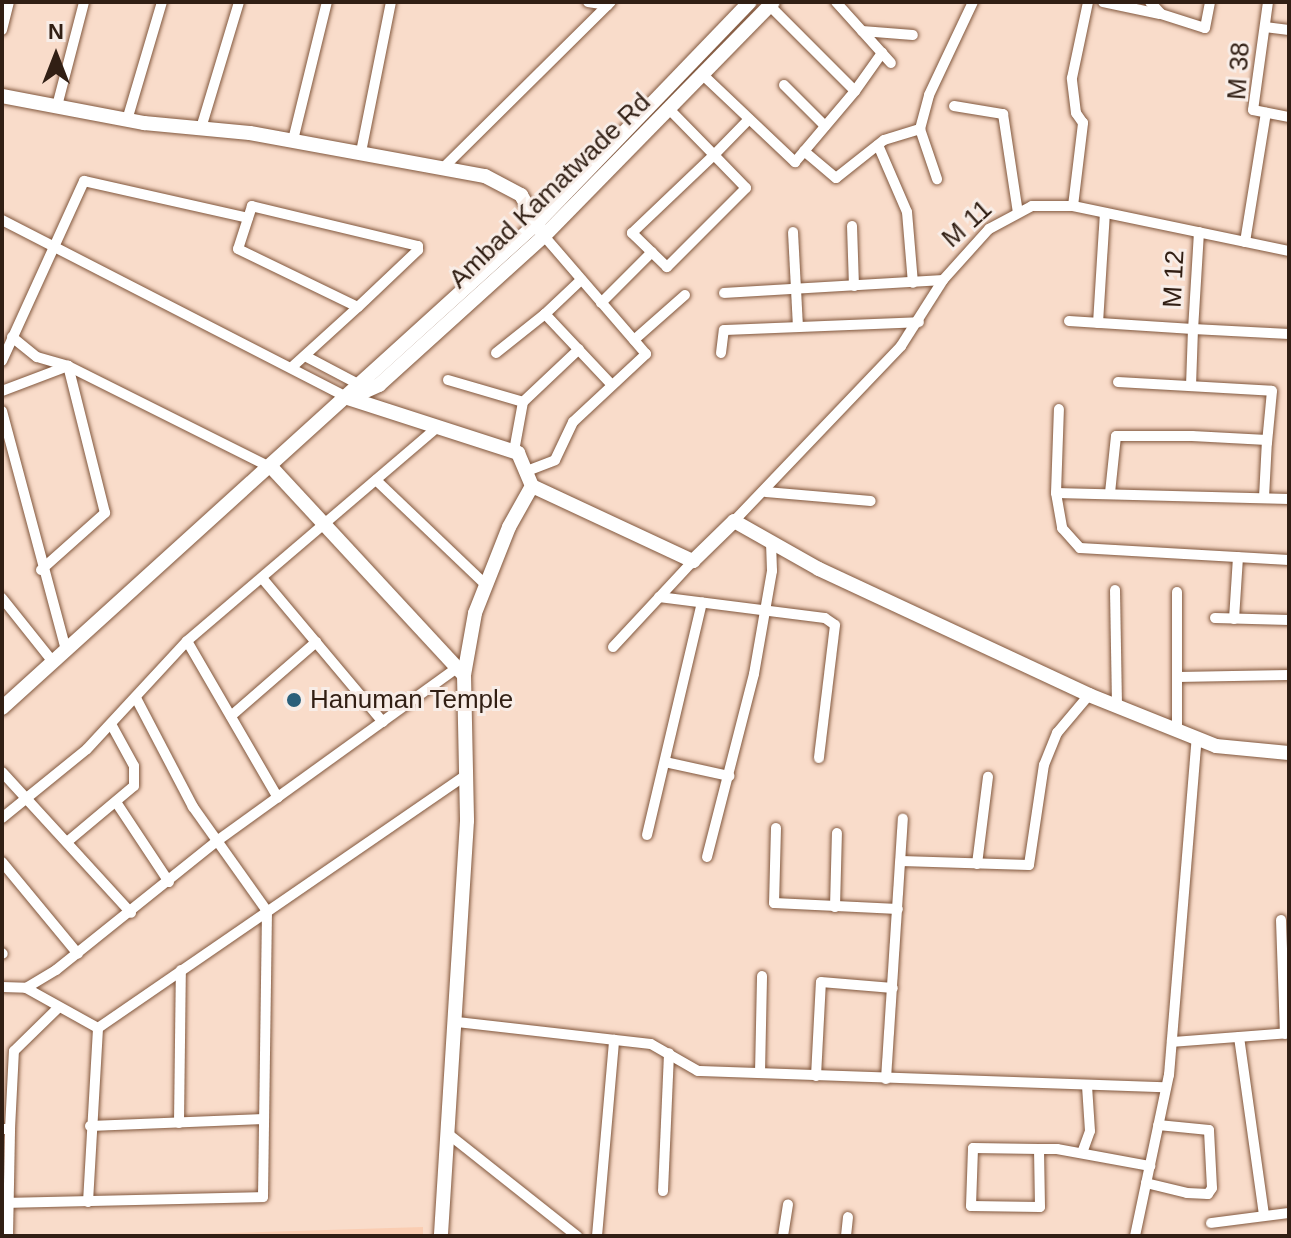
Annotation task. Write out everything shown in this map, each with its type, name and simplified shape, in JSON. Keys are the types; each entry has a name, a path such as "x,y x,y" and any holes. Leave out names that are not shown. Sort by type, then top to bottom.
{"street":[{"path":"2,30 9,2"},
{"path":"57,106 84,2"},
{"path":"127,120 162,2"},
{"path":"201,128 239,2"},
{"path":"293,140 327,2"},
{"path":"361,152 391,2"},
{"path":"588,2 609,4"},
{"name":"Ambad Kamatwade Rd","path":"2,708 272,468 360,385 540,230 750,2"},
{"path":"836,2 891,63"},
{"path":"937,179 920,129 929,95 973,2"},
{"path":"1073,206 1083,123 1076,113 1072,78 1088,2"},
{"path":"1103,2 1161,14 1205,28 1210,2"},
{"path":"1150,2 1161,14"},
{"name":"M 38","path":"1268,2 1253,110 1289,117"},
{"path":"443,168 609,4"},
{"path":"771,4 855,91"},
{"name":"Ambad Kamatwade Rd","path":"348,398 379,385 670,110 771,4"},
{"path":"1265,27 1289,30"},
{"path":"862,31 913,35"},
{"path":"703,75 795,162 855,91 882,53"},
{"path":"784,85 825,126"},
{"path":"2,96 127,120 293,140 485,176 521,195 540,230 646,354 573,422 558,457 529,478 471,627 461,672 467,821 457,1022 441,1236"},
{"path":"954,106 1003,114 1018,213"},
{"path":"670,110 714,155 746,188 667,267 632,233 714,155 749,119"},
{"path":"1245,242 1266,113"},
{"path":"804,151 836,178 878,145 902,131 920,129"},
{"path":"878,145 907,212 913,283"},
{"path":"2,361 84,181 248,218"},
{"path":"292,367 358,307 418,246 252,206 238,249 358,307"},
{"name":"M 11","path":"724,293 943,280 989,229 1032,206 1073,206 1289,251"},
{"path":"1098,323 1105,213"},
{"path":"2,220 348,398 514,451 524,459 529,478 693,561"},
{"path":"852,226 854,286"},
{"path":"793,232 798,327"},
{"name":"M 12","path":"1199,232 1193,329 1289,334"},
{"path":"601,303 652,252"},
{"path":"496,353 581,280"},
{"path":"613,647 693,561 766,492 919,322 943,280"},
{"path":"634,340 685,295"},
{"path":"545,314 611,384"},
{"path":"1069,321 1193,329 1191,386"},
{"path":"721,353 722,331 919,322"},
{"path":"12,337 27,352 68,366 272,468 461,672"},
{"path":"514,451 523,402 579,349"},
{"path":"305,356 360,385"},
{"path":"2,391 68,366"},
{"path":"41,570 105,513 68,366"},
{"path":"448,380 523,402"},
{"path":"1118,382 1272,391 1264,497"},
{"path":"1059,409 1056,493 1062,528 1080,548 1289,560"},
{"path":"2,411 41,570 66,650"},
{"path":"2,818 111,724 187,641 438,427"},
{"path":"1110,493 1116,436 1192,436 1267,443"},
{"path":"376,480 486,585"},
{"path":"766,492 871,501"},
{"path":"1056,493 1289,499"},
{"path":"734,521 819,569 1089,695 1197,738 1236,750 1289,753"},
{"path":"707,857 729,776 765,610 771,541"},
{"path":"1234,619 1238,557"},
{"path":"262,578 383,722"},
{"path":"1115,590 1117,706"},
{"path":"1177,592 1177,730"},
{"path":"659,597 825,618 836,627 819,758"},
{"path":"647,835 702,602"},
{"path":"4,605 53,662"},
{"path":"1215,618 1289,620"},
{"path":"187,641 278,798"},
{"path":"231,716 316,642"},
{"path":"26,988 78,954 217,841 383,722 461,672"},
{"path":"1177,677 1289,675"},
{"path":"901,861 1029,865 1044,765 1057,733 1089,695"},
{"path":"8,1203 263,1197 267,911 193,807 136,698"},
{"path":"67,842 134,786 135,774 111,724"},
{"path":"1135,1236 1166,1087 1172,1042 1197,738"},
{"path":"665,762 729,776"},
{"path":"2,772 131,913"},
{"path":"98,1028 465,776"},
{"path":"977,864 988,777"},
{"path":"116,802 169,882"},
{"path":"886,1079 903,819"},
{"path":"776,828 774,903 898,909"},
{"path":"835,907 837,833"},
{"path":"2,862 78,954"},
{"path":"1172,1042 1287,1034 1281,920"},
{"path":"179,1123 181,970"},
{"path":"760,1073 762,976"},
{"path":"816,1076 821,982 893,988"},
{"path":"2,987 26,988 98,1028"},
{"path":"8,1236 6,1129 14,1051 58,1008"},
{"path":"457,1022 651,1044 669,1053 688,1070 1166,1087"},
{"path":"88,1202 98,1028"},
{"path":"1239,1037 1264,1215"},
{"path":"597,1236 614,1040"},
{"path":"663,1191 669,1053"},
{"path":"1082,1153 1090,1131 1087,1086"},
{"path":"90,1126 264,1119"},
{"path":"1146,1183 1187,1193 1208,1194 1212,1188 1209,1130 1158,1125"},
{"path":"447,1133 577,1236"},
{"path":"1039,1149 1040,1207 971,1206 971,1149 1039,1149 1082,1153 1150,1166"},
{"path":"783,1236 788,1204"},
{"path":"1211,1223 1289,1213"},
{"path":"846,1236 848,1217"}],"shaded area":[{"path":"423,1227 423,1236 131,1236"}],"place":[{"name":"Hanuman Temple","path":"294,700"}]}
